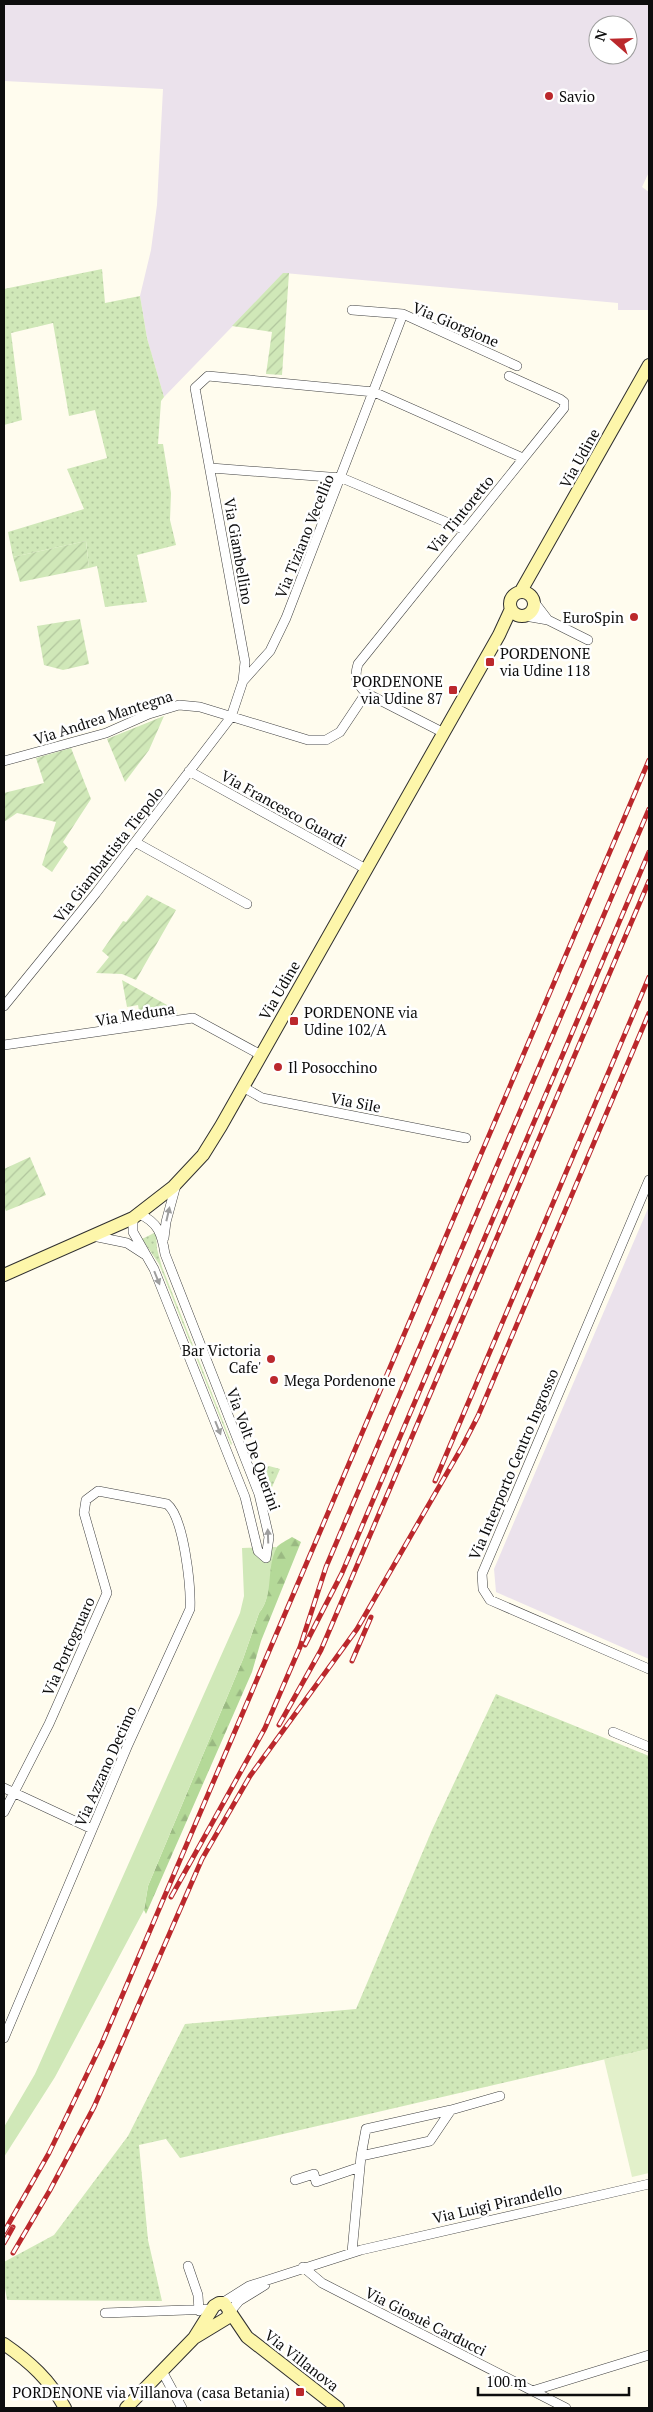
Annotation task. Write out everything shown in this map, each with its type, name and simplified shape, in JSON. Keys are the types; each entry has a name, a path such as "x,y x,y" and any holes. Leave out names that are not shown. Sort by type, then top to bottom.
{"main road":[{"name":"Via Udine","path":"528,596 538,566 649,365"},
{"path":"528,596 533,610 519,614 511,598 528,596"},
{"name":"Via Udine","path":"4,1275 136,1216 176,1184 203,1155 222,1126 499,635 519,614"},
{"name":"Via Villanova","path":"221,2311 247,2337 338,2408"},
{"name":"Via Luigi Pirandello","path":"126,2408 221,2311"},
{"path":"4,2344 25,2358 42,2374 57,2392 65,2408"}],"street":[{"path":"352,310 403,314"},
{"name":"Via Giorgione","path":"374,392 403,314 517,366"},
{"name":"Via Giambellino","path":"231,717 244,681 245,662 195,388 208,376 374,392"},
{"name":"Via Tintoretto","path":"366,693 359,686 355,676 358,664 564,408 564,402 509,376"},
{"path":"374,392 523,458"},
{"name":"Via Tiziano Vecellio","path":"244,681 270,651 286,618 374,392"},
{"path":"211,468 342,478 465,530"},
{"path":"528,596 548,620"},
{"path":"519,614 548,620 588,640"},
{"path":"366,693 444,733"},
{"name":"Via Andrea Mantegna","path":"4,761 106,733 149,714 179,706 200,707 308,740 326,740 340,732 366,693"},
{"name":"Via Giambattista Tiepolo","path":"4,1006 135,842 231,717"},
{"name":"Via Francesco Guardi","path":"190,771 366,869"},
{"path":"135,842 247,904"},
{"name":"Via Meduna","path":"4,1045 72,1037 193,1018 261,1055"},
{"name":"Via Sile","path":"243,1087 262,1098 466,1138"},
{"name":"Via Interporto Centro Ingrosso","path":"649,1180 482,1574 483,1589 490,1600 649,1669"},
{"name":"Via Volt De Querini","path":"164,1246 166,1222 176,1184"},
{"name":"Via Volt De Querini","path":"136,1216 155,1224 162,1233 164,1246 165,1254 259,1494 270,1537 266,1558 258,1551 245,1497 149,1259 132,1232 136,1216"},
{"path":"93,1236 127,1244 149,1259"},
{"path":"228,1453 241,1448"},
{"name":"Via Portogruaro","path":"4,1812 49,1724 107,1593 84,1513 86,1500 98,1491 167,1504"},
{"name":"Via Azzano Decimo","path":"4,2038 92,1829 190,1609 191,1590 185,1553 175,1512 167,1504"},
{"path":"613,1732 649,1747"},
{"path":"4,1788 92,1829"},
{"path":"352,2252 361,2156 366,2129 451,2110 500,2096"},
{"path":"361,2156 430,2141 451,2110"},
{"path":"295,2180 314,2174 316,2182 360,2167"},
{"name":"Via Luigi Pirandello","path":"221,2311 281,2276 352,2252 649,2184"},
{"path":"188,2266 198,2295 199,2310"},
{"name":"Via Giosuè Carducci","path":"303,2267 322,2283 566,2408"},
{"path":"105,2313 221,2311"},
{"path":"532,2390 649,2355"},
{"path":"162,2371 182,2408"}],"shaded area":[{"path":"4,4 649,4 649,172 642,187 649,192 649,310 618,310 618,303 284,273 164,397 147,338 140,296 151,250 157,205 163,89 4,81"},
{"path":"649,1206 649,1659 496,1592 494,1569"}],"green space":[{"path":"102,269 105,303 140,296 147,338 164,397 161,401 158,444 163,444 171,493 170,520 176,545 137,555 147,602 105,607 97,566 89,568 86,541 13,557 8,532 84,509 67,469 107,458 95,410 69,416 53,323 11,333 22,420 4,425 4,289"},
{"path":"283,273 289,273 282,375 266,374 272,332 232,326"},
{"path":"86,541 89,568 20,582 13,557"},
{"path":"80,619 89,664 63,670 44,665 37,626"},
{"path":"164,716 149,750 125,782 107,739"},
{"path":"71,748 91,799 63,842 68,848 52,872 42,865 56,822 17,813 4,822 4,793 44,783 36,758"},
{"path":"147,895 176,910 136,980 122,974 96,973 109,957 102,951 123,921 126,922"},
{"path":"122,980 176,1010 178,1014 141,1021 138,1005 127,1007"},
{"path":"30,1157 46,1195 6,1211 4,1207 4,1169"},
{"path":"156,1232 157,1249 162,1267 231,1445 159,1264 142,1239"},
{"path":"269,1466 280,1469 269,1494 260,1475 262,1469"},
{"path":"292,1537 301,1542 261,1641 252,1672 146,1914 144,1910 148,1886 267,1597 269,1564 272,1556 277,1547"},
{"path":"277,1547 271,1564 267,1598 259,1613 243,1659 148,1886 144,1910 55,2077 4,2157 4,2127 35,2074 240,1613 244,1596 242,1548"},
{"path":"496,1694 649,1756 649,2049 180,2158 166,2139 139,2145 148,2240 162,2301 7,2300 4,2282 4,2262 54,2235 128,2136 185,2024 356,2009 432,1830"},
{"path":"649,2049 649,2173 632,2177 604,2059"}],"railway":[{"path":"4,2232 49,2153 102,2043 649,760"},
{"path":"171,1897 265,1728 300,1647 326,1567 649,809"},
{"path":"305,1645 342,1573 649,852"},
{"path":"279,1725 321,1650 649,881"},
{"path":"435,1481 649,977"},
{"path":"13,2253 50,2190 94,2107 202,1859 250,1776 357,1629 478,1416 649,1013"},
{"path":"352,1661 371,1617"},
{"path":"4,2243 13,2227"}],"place":[{"name":"Savio","path":"549,96"},
{"name":"EuroSpin","path":"634,617"},
{"name":"PORDENONE via Udine 118","path":"490,662"},
{"name":"PORDENONE via Udine 87","path":"453,690"},
{"name":"PORDENONE via Udine 102/A","path":"294,1021"},
{"name":"Il Posocchino","path":"278,1067"},
{"name":"Bar Victoria Cafe'","path":"271,1359"},
{"name":"Mega Pordenone","path":"274,1380"},
{"name":"PORDENONE via Villanova (casa Betania)","path":"300,2392"}]}
